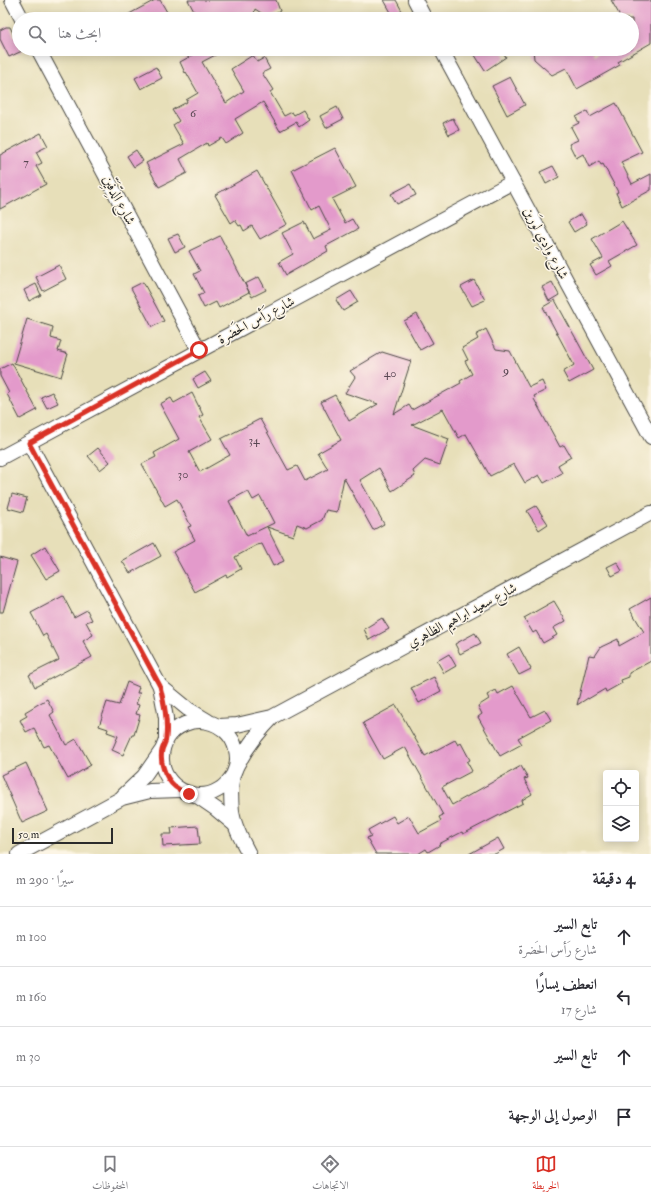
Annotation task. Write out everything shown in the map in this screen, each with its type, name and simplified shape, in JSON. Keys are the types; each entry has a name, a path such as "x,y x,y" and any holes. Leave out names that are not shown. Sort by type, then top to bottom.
{"street":[{"path":"12,0 18,12"},
{"path":"415,0 421,12"},
{"name":"شارع الدِّفَيِّن","path":"42,56 199,350"},
{"name":"شارع وادِي لورَين","path":"445,56 651,437"},
{"name":"شارع رَأس الحَضرة","path":"0,458 513,182"},
{"path":"29,443 160,686 166,718 162,762 165,772 171,782 180,790"},
{"name":"شارع سعيد ابراهيم الظاهري","path":"235,770 246,748 258,732 272,718 651,513"},
{"path":"160,686 188,709 228,734 234,744 237,755 231,800 234,824 249,854"},
{"name":"شارع سعيد ابراهيم الظاهري","path":"214,724 237,725 272,718"},
{"path":"122,798 144,776 172,732 189,722 198,721 214,724"},
{"path":"197,796 209,794 227,784 235,770"},
{"path":"19,854 122,798 150,791 180,790 197,796 234,824"}],"building":[{"path":"155,0 160,0 167,12 133,12"},
{"path":"188,0 276,0 280,11 260,12 255,9 254,12 194,12"},
{"path":"384,0 396,0 402,11 391,12"},
{"path":"611,0 651,0 651,43 639,50 639,12 618,12"},
{"path":"10,27 12,31 12,56 9,57 0,39 0,30"},
{"path":"191,56 213,56 202,62 226,103 244,91 231,69 251,56 254,56 257,62 264,58 270,69 262,73 273,90 270,92 284,116 292,112 294,115 303,110 309,120 299,127 296,122 280,131 263,102 235,119 243,133 226,144 222,138 208,146 207,143 180,159 187,173 159,187 146,163 184,144 173,125 179,121 172,110 187,102 186,100 198,93 180,62"},
{"path":"475,56 505,56 506,57 485,71"},
{"path":"534,56 628,56 618,62 620,65 577,89 566,68 552,75 534,59"},
{"path":"156,67 162,78 141,89 135,78"},
{"path":"510,77 525,105 507,115 492,86"},
{"path":"616,103 642,152 621,162 632,184 651,174 651,190 622,206 616,193 618,192 603,164 601,165 599,161 589,167 583,154 576,158 569,144 578,140 571,127 579,123 576,117 587,111 590,117"},
{"path":"337,107 343,119 326,128 320,116"},
{"path":"453,118 459,130 449,135 443,123"},
{"path":"41,133 48,146 36,152 42,163 36,166 46,184 0,209 0,155"},
{"path":"335,148 356,187 332,199 345,223 352,219 358,229 326,246 328,251 286,275 279,262 293,254 282,233 304,222 313,239 331,230 319,206 312,210 292,170"},
{"path":"136,150 143,161 134,167 127,156"},
{"path":"553,166 559,177 546,184 540,172"},
{"path":"257,171 287,224 260,239 252,226 244,231 241,225 239,226 235,220 231,223 215,195"},
{"path":"410,184 416,195 397,204 391,194"},
{"path":"581,214 587,224 574,232 568,222"},
{"path":"622,221 637,245 609,261 612,266 596,275 590,265 603,258 592,239"},
{"path":"178,234 185,247 175,252 168,238"},
{"path":"220,236 249,292 219,308 216,302 204,308 198,296 204,293 194,274 200,271 189,251"},
{"path":"59,265 66,279 43,291 36,277"},
{"path":"259,277 266,290 252,297 245,284"},
{"path":"474,280 485,300 472,306 461,287"},
{"path":"143,282 164,321 152,327 131,288"},
{"path":"552,282 559,295 549,301 542,287"},
{"path":"36,284 41,295 29,301 24,290"},
{"path":"351,291 358,302 343,311 336,300"},
{"path":"555,300 593,370 569,383 563,372 574,365 543,307"},
{"path":"417,314 433,343 420,350 404,321"},
{"path":"27,319 53,327 51,338 61,341 58,351 68,354 61,377 14,363"},
{"path":"486,329 496,349 510,351 529,387 542,381 546,390 534,396 534,399 560,447 564,445 571,457 558,465 562,473 544,483 539,475 525,483 514,464 490,476 466,434 459,438 443,409 412,425 449,439 440,465 425,460 413,471 415,476 392,491 379,468 360,480 384,524 373,530 344,478 337,512 326,510 322,520 307,528 297,524 293,536 267,527 284,561 273,566 262,544 257,545 235,557 241,569 227,577 226,575 195,592 173,552 195,540 188,527 191,526 177,499 165,506 142,464 156,457 154,453 179,439 160,404 171,398 174,403 192,393 203,415 199,417 212,439 189,452 200,472 230,455 221,439 260,419 288,470 297,466 305,481 328,469 318,453 341,440 321,402 335,395 349,421 378,404 345,393 355,377 350,371 382,352 411,361 394,414 409,405 412,410 461,383 460,381 472,374 465,361 468,360 462,348 478,339 476,335","holes":["248,491 253,500 260,496 274,523 247,536 229,501"]},
{"path":"12,363 37,410 20,419 7,394 9,393 0,376 0,369"},
{"path":"205,372 211,381 198,388 193,379"},
{"path":"52,392 58,403 47,408 41,397"},
{"path":"98,448 110,462 100,470 88,456"},
{"path":"12,494 27,498 23,512 8,508"},
{"path":"536,506 548,524 539,530 527,511"},
{"path":"154,543 161,556 130,573 122,561"},
{"path":"45,546 60,571 46,579 31,555"},
{"path":"0,557 17,562 3,612 0,612"},
{"path":"617,562 622,571 612,576 607,567"},
{"path":"63,596 74,617 87,610 92,620 86,622 93,635 83,641 92,657 35,687 29,675 59,660 46,634 43,636 31,613"},
{"path":"651,597 651,661 629,673 629,677 621,680 622,683 606,692 605,689 577,705 589,655 595,656 601,647 618,639 619,646 644,632 630,609"},
{"path":"554,601 566,621 553,628 557,635 543,643 536,631 533,633 524,618"},
{"path":"382,618 389,629 369,640 364,629"},
{"path":"475,633 481,643 460,654 455,644"},
{"path":"519,647 531,669 519,675 507,654"},
{"path":"449,654 456,666 444,673 437,661"},
{"path":"434,677 441,691 419,703 411,688"},
{"path":"127,682 139,687 137,693 140,693 136,704 139,705 136,714 140,715 134,735 132,735 123,755 112,750 118,736 107,732 108,729 99,726 107,702 119,705"},
{"path":"513,686 531,717 545,710 551,720 518,738 522,744 500,756 478,717 482,714 478,706 489,699 487,695 496,690 498,694"},
{"path":"47,699 54,712 50,715 66,745 76,739 91,765 68,779 49,745 44,747 34,728 26,732 20,720 27,716 25,712"},
{"path":"396,705 425,756 455,740 458,745 461,743 470,760 467,762 472,771 442,787 452,805 521,766 528,778 524,779 532,794 522,800 523,803 463,834 462,832 439,844 440,845 428,852 426,849 418,854 376,854 367,838 371,836 368,830 393,816 397,823 409,816 419,833 441,821 439,817 443,815 405,747 383,759 363,723"},
{"path":"26,763 48,811 22,823 1,775"},
{"path":"198,826 200,844 163,846 162,834 172,834 171,828"},
{"path":"498,838 504,849 495,854 469,854"}],"route":[{"path":"189,794 180,790 171,782 165,772 162,762 162,750 166,740 166,718 160,686 29,443 199,350"}]}
